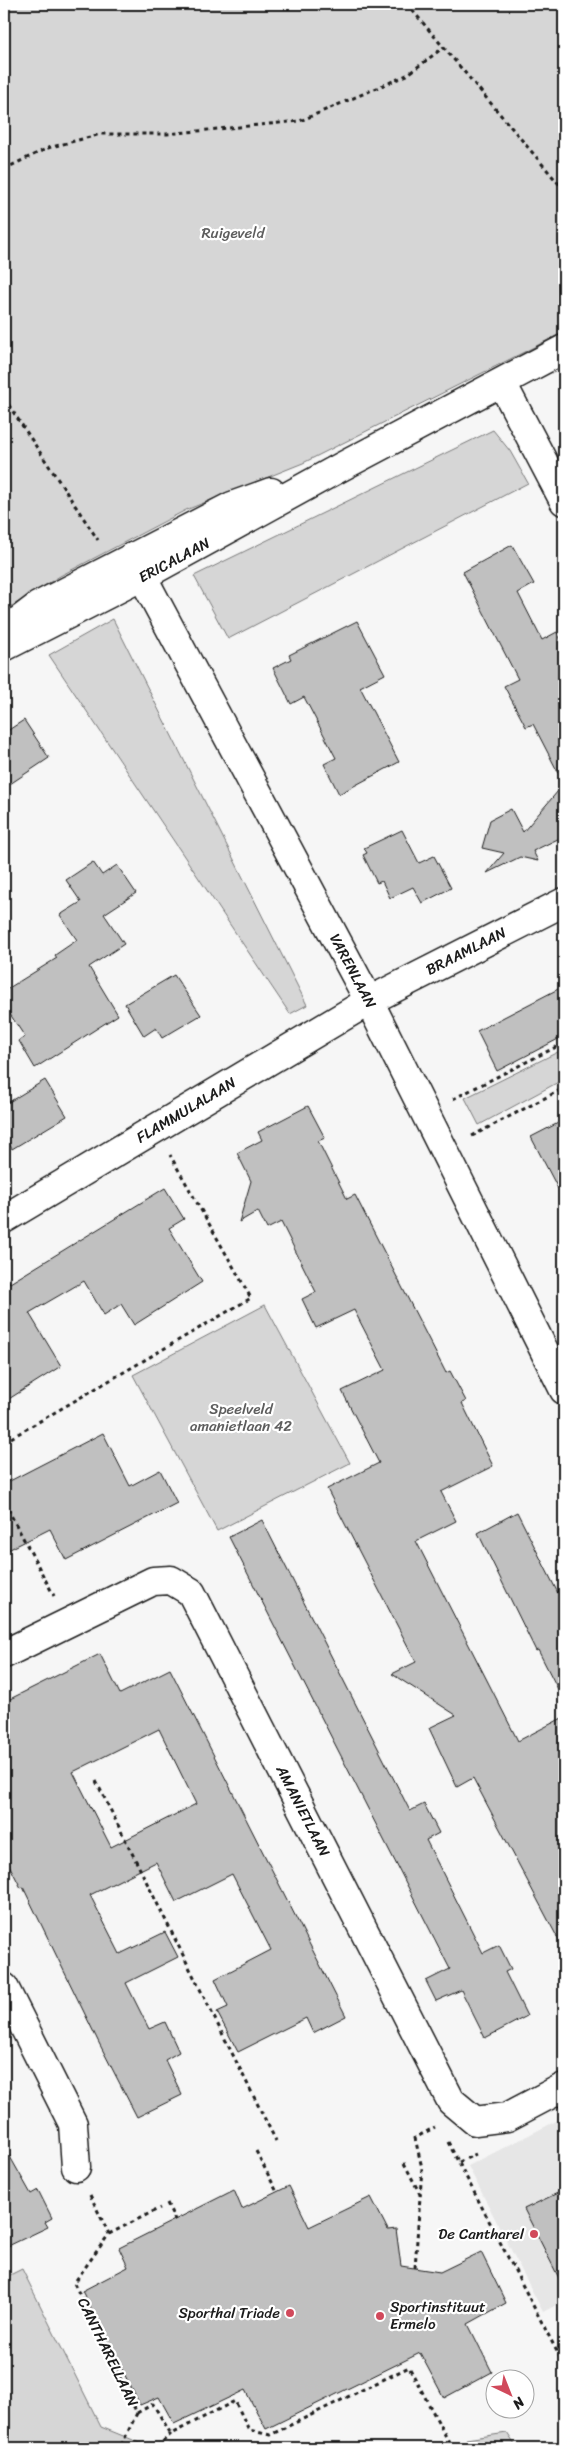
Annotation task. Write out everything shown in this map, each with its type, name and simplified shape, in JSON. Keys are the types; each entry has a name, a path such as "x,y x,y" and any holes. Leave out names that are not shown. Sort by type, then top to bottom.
{"street":[{"name":"ERICALAAN","path":"4,647 130,567 232,506 340,467 564,349"},
{"path":"502,383 564,502"},
{"name":"ERICALAAN","path":"4,632 38,606 130,567"},
{"name":"VARENLAAN","path":"130,567 369,1001 564,1390"},
{"name":"BRAAMLAAN","path":"369,1001 564,902"},
{"name":"FLAMMULALAAN","path":"4,1219 369,1001"},
{"name":"AMANIETLAAN","path":"4,1654 152,1581 170,1580 191,1592 451,2101 475,2121 507,2117 564,2087"},
{"path":"4,1987 14,2032 72,2124 76,2167"}],"path":[{"path":"407,4 564,190"},
{"path":"4,169 48,148 101,134 167,134 300,121 407,75 444,47"},
{"path":"4,398 130,567"},
{"path":"426,1113 564,1043"},
{"path":"445,1150 564,1088"},
{"path":"4,1442 251,1298 155,1128"},
{"path":"4,1502 67,1622"},
{"path":"96,1782 276,2141"},
{"path":"415,2268 422,2196 422,2168 415,2138 439,2124"},
{"path":"256,2151 277,2192"},
{"path":"459,2162 564,2364"},
{"path":"404,2164 422,2196"},
{"path":"76,2167 109,2234 160,2208"},
{"path":"167,2203 175,2220"},
{"name":"CANTHARELLAAN","path":"109,2234 74,2283 137,2413 120,2448"},
{"path":"160,2448 159,2445 171,2434 235,2401 249,2430 270,2435 409,2367 452,2448"},
{"path":"137,2413 153,2404 171,2434"}],"shaded area":[{"name":"De Cantharel","path":"564,2117 564,2301 543,2312 468,2166"}],"green space":[{"name":"Ruigeveld","path":"4,4 564,4 564,332 303,463 186,510 60,576 4,611"},
{"path":"493,430 510,451 528,483 228,639 194,576"},
{"path":"113,619 307,1005 290,1014 49,655"},
{"path":"564,1049 564,1079 479,1125 465,1098"},
{"name":"Speelveld amanietlaan 42","path":"265,1305 350,1463 217,1531 133,1375"},
{"path":"22,2269 101,2427 149,2448 4,2448 4,2278"},
{"path":"507,2433 517,2448 470,2448 466,2439"},
{"path":"169,2445 369,2448 171,2448"}],"building":[{"path":"512,545 534,584 518,593 542,640 557,632 564,646 564,784 533,724 526,727 504,686 518,679 463,572"},
{"path":"357,621 385,674 360,687 399,762 339,794 324,764 336,758 304,697 291,704 273,668 291,659 289,655"},
{"path":"24,720 49,758 4,788 4,733"},
{"path":"564,784 564,836 533,851 538,861 520,857 487,873 504,853 482,848 490,820 511,809 523,832"},
{"path":"402,830 419,863 434,856 451,888 422,903 413,887 390,898 382,881 377,883 363,855 367,853 364,848"},
{"path":"93,862 102,875 117,865 136,893 104,914 124,944 89,967 118,1015 35,1068 19,1041 25,1037 4,1005 4,991 57,958 55,955 77,940 60,915 81,902 66,880"},
{"path":"174,975 201,1015 162,1038 156,1028 144,1036 125,1004"},
{"path":"564,986 564,1036 497,1071 477,1031"},
{"path":"45,1080 67,1116 12,1149 4,1135 4,1105"},
{"path":"308,1106 325,1138 318,1141 347,1199 355,1195 446,1373 450,1371 466,1401 462,1403 493,1466 441,1492 456,1521 416,1541 518,1741 564,1717 564,1950 473,1778 457,1787 429,1728 456,1715 392,1674 416,1662 327,1489 379,1463 342,1391 385,1370 354,1310 316,1328 302,1299 316,1292 281,1222 267,1229 258,1211 239,1222 251,1181 237,1153 262,1140 258,1132"},
{"path":"564,1120 564,1200 531,1137"},
{"path":"165,1188 184,1219 169,1228 202,1282 134,1325 121,1304 104,1315 84,1281 29,1313 61,1366 4,1402 4,1272 10,1283"},
{"path":"103,1433 130,1486 160,1470 177,1503 66,1560 50,1529 4,1552 4,1484"},
{"path":"517,1512 564,1605 564,1701 538,1650 536,1651 478,1533"},
{"path":"262,1520 410,1811 424,1804 439,1833 426,1840 483,1953 499,1945 511,1969 505,1972 527,2016 485,2038 461,1990 436,2001 426,1981 450,1969 229,1537"},
{"path":"100,1654 120,1694 170,1669 346,2016 313,2033 306,2018 238,2052 217,2012 228,2007 215,1979 271,1950 232,1874 176,1902 156,1862 90,1895 120,1954 165,1932 178,1957 126,1983 149,2029 165,2022 179,2052 165,2060 182,2095 137,2117 23,1887 21,1888 4,1855 4,1702","holes":["159,1729 196,1804 111,1847 73,1772"]},
{"path":"4,2146 31,2194 38,2190 52,2218 45,2222 48,2227 4,2248"},
{"name":"Sporthal Triade","path":"289,2186 309,2227 371,2197 388,2230 396,2229 401,2266 440,2272 481,2252 506,2303 468,2324 491,2370 486,2370 486,2375 444,2398 420,2353 266,2429 245,2390 174,2424 159,2397 140,2405 82,2291 128,2267 119,2248 234,2190 242,2209"},
{"path":"564,2190 564,2288 524,2209"}],"place":[{"name":"De Cantharel","path":"534,2234"},
{"name":"Sporthal Triade","path":"290,2313"},
{"name":"Sportinstituut Ermelo","path":"380,2316"}]}
